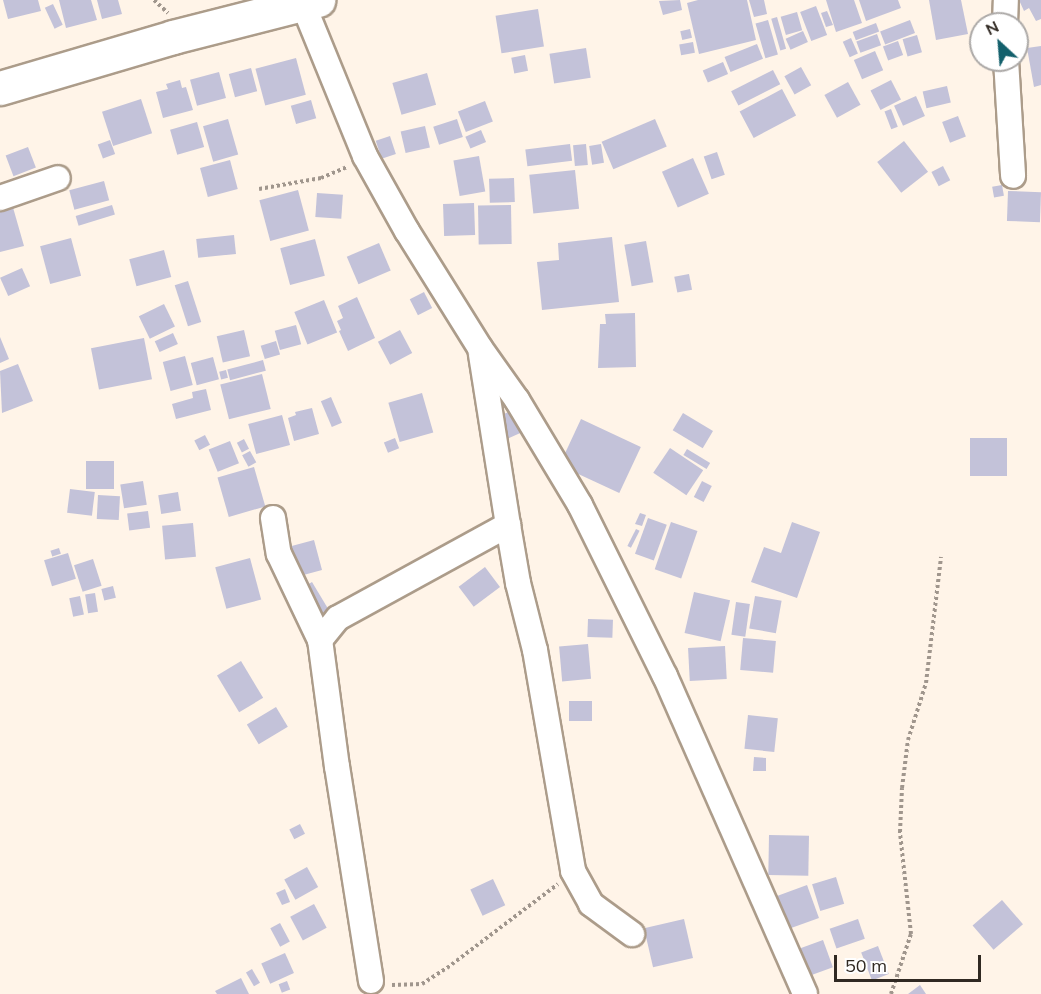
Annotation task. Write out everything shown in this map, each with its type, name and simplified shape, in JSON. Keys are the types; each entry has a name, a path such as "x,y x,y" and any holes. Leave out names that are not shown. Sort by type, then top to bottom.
{"main road":[{"path":"0,88 173,37 310,2"}],"street":[{"path":"310,2 365,156 407,231 480,348 517,400 585,516 670,687 805,994"},
{"path":"1007,72 1013,176"},
{"path":"0,198 58,178"},
{"path":"480,348 518,583 537,662 573,872 591,904 632,934"},
{"path":"273,518 279,554 320,640 337,767 371,981"},
{"path":"320,640 338,618 508,525"}],"path":[{"path":"260,189 289,186 321,178 365,156"},
{"path":"891,994 911,934 900,832 902,788 908,740 927,684 941,557"},
{"path":"371,981 394,985 422,984 447,968 573,872"}],"building":[{"path":"3,0 38,0 41,11 8,19"},
{"path":"59,0 91,0 97,20 66,28"},
{"path":"97,0 118,0 122,14 102,19"},
{"path":"680,0 682,10 663,15 659,1"},
{"path":"698,0 747,0 756,40 699,54 687,3"},
{"path":"749,0 764,0 767,14 754,17"},
{"path":"826,0 854,0 862,23 836,32"},
{"path":"859,0 898,0 901,8 866,21"},
{"path":"929,0 961,0 968,34 936,40"},
{"path":"1019,0 1041,0 1041,19 1036,21 1029,8 1024,11"},
{"path":"53,4 63,25 55,29 45,8"},
{"path":"816,6 827,35 811,41 800,12"},
{"path":"538,9 544,47 501,53 496,16"},
{"path":"827,11 833,25 826,27 821,13"},
{"path":"797,12 802,30 786,35 781,17"},
{"path":"777,17 786,49 780,50 771,19"},
{"path":"768,20 778,55 765,58 756,24"},
{"path":"910,20 915,33 885,45 880,31"},
{"path":"876,23 879,31 856,40 853,32"},
{"path":"690,29 692,38 682,40 680,31"},
{"path":"803,31 808,42 791,50 786,39"},
{"path":"877,34 881,45 860,53 856,42"},
{"path":"917,35 922,52 908,56 903,39"},
{"path":"851,38 858,54 850,57 843,42"},
{"path":"898,41 903,55 888,61 883,46"},
{"path":"693,42 695,53 681,55 679,44"},
{"path":"757,44 763,59 731,72 725,57"},
{"path":"1041,46 1041,85 1034,87 1029,59 1029,48"},
{"path":"586,48 591,78 554,83 549,54"},
{"path":"875,51 883,70 862,79 854,60"},
{"path":"525,55 528,71 514,73 511,58"},
{"path":"296,58 306,95 265,106 255,69"},
{"path":"723,62 728,74 708,83 703,71"},
{"path":"801,67 811,85 795,95 784,76"},
{"path":"251,68 257,91 235,97 229,74"},
{"path":"773,70 780,84 738,106 731,91"},
{"path":"219,72 226,98 197,106 190,80"},
{"path":"427,73 436,105 401,115 392,83"},
{"path":"180,80 182,88 186,87 193,110 163,118 156,92 168,89 166,84"},
{"path":"891,80 901,100 880,110 871,90"},
{"path":"848,82 861,105 837,118 824,95"},
{"path":"947,86 951,103 926,108 923,92"},
{"path":"782,89 796,115 754,138 740,112"},
{"path":"916,96 925,116 903,126 894,106"},
{"path":"141,99 152,133 113,146 102,112"},
{"path":"311,100 316,118 296,124 291,106"},
{"path":"485,101 493,122 466,132 458,111"},
{"path":"891,109 898,127 891,129 884,112"},
{"path":"958,116 966,137 950,143 942,122"},
{"path":"228,119 238,155 213,162 203,126"},
{"path":"457,119 463,137 439,145 433,127"},
{"path":"655,119 667,147 613,169 602,142"},
{"path":"197,122 204,147 177,155 170,130"},
{"path":"425,126 430,147 406,153 401,132"},
{"path":"481,130 486,142 470,149 465,137"},
{"path":"390,136 396,154 382,159 376,141"},
{"path":"110,140 115,154 103,159 98,144"},
{"path":"904,141 928,172 901,193 877,162"},
{"path":"570,144 572,161 527,166 525,149"},
{"path":"586,144 588,165 575,166 573,145"},
{"path":"601,144 604,163 592,165 589,146"},
{"path":"28,147 36,168 13,176 6,156"},
{"path":"717,152 725,175 712,179 704,157"},
{"path":"479,156 485,191 460,196 453,161"},
{"path":"693,158 709,194 678,207 662,172"},
{"path":"230,160 238,189 208,197 200,168"},
{"path":"943,166 950,180 939,186 931,172"},
{"path":"575,170 579,209 533,214 529,175"},
{"path":"514,178 515,202 490,203 489,179"},
{"path":"104,181 109,200 74,210 69,190"},
{"path":"1002,185 1004,196 994,198 992,187"},
{"path":"298,190 309,231 270,241 259,200"},
{"path":"1008,191 1041,192 1040,222 1007,221"},
{"path":"317,193 343,195 341,219 315,217"},
{"path":"474,203 475,235 444,236 443,204"},
{"path":"12,204 24,246 0,252 0,208"},
{"path":"112,205 115,215 79,226 76,216"},
{"path":"511,205 512,244 479,245 478,206"},
{"path":"234,235 236,254 198,258 196,239"},
{"path":"612,237 619,302 542,310 537,262 559,260 558,243"},
{"path":"71,238 81,276 50,284 40,246"},
{"path":"315,239 325,276 290,285 280,248"},
{"path":"646,241 653,282 632,286 624,245"},
{"path":"379,243 391,271 359,284 347,257"},
{"path":"164,250 171,277 136,286 129,259"},
{"path":"22,268 30,286 8,296 0,278"},
{"path":"689,274 692,290 677,293 674,277"},
{"path":"188,281 201,322 188,326 175,285"},
{"path":"424,292 432,308 418,315 410,299"},
{"path":"357,297 375,338 348,351 339,331 341,330 337,321 343,318 338,306"},
{"path":"324,300 337,332 307,344 294,312"},
{"path":"164,304 175,326 150,339 139,316"},
{"path":"635,313 636,367 598,368 600,324 606,324 605,314"},
{"path":"296,325 301,344 280,350 275,331"},
{"path":"244,330 250,356 223,363 217,336"},
{"path":"400,330 412,353 390,365 378,342"},
{"path":"173,333 178,344 160,352 155,341"},
{"path":"0,337 9,359 0,363"},
{"path":"144,338 152,379 99,390 91,348"},
{"path":"276,341 280,354 265,359 261,346"},
{"path":"185,356 193,385 171,391 163,362"},
{"path":"213,357 219,379 197,385 191,363"},
{"path":"263,360 266,371 230,380 227,370"},
{"path":"18,364 33,401 2,413 0,371"},
{"path":"226,370 228,378 221,379 219,372"},
{"path":"262,374 271,409 229,419 220,384"},
{"path":"206,389 211,410 176,419 172,404 193,398 192,392"},
{"path":"422,393 433,432 400,442 388,403"},
{"path":"331,397 342,423 332,427 321,401"},
{"path":"312,408 319,434 294,441 288,418 296,415 295,412"},
{"path":"515,409 525,431 506,439 497,417"},
{"path":"683,413 713,431 703,448 673,430"},
{"path":"282,415 290,445 256,454 248,424"},
{"path":"581,419 641,447 619,493 559,465"},
{"path":"205,435 210,445 199,450 194,440"},
{"path":"395,438 399,448 388,453 384,442"},
{"path":"970,438 1007,438 1007,476 970,476"},
{"path":"244,439 249,449 242,452 237,443"},
{"path":"230,441 239,463 218,472 209,450"},
{"path":"670,448 703,470 686,495 653,473"},
{"path":"687,449 710,463 707,469 683,455"},
{"path":"250,451 256,462 248,467 242,455"},
{"path":"86,461 114,461 114,489 86,489"},
{"path":"254,467 265,506 229,517 217,477"},
{"path":"143,481 147,505 124,508 120,485"},
{"path":"702,481 712,486 704,502 694,497"},
{"path":"70,489 95,492 92,516 67,513"},
{"path":"178,492 181,511 161,514 158,495"},
{"path":"98,495 120,496 119,520 97,519"},
{"path":"148,511 150,528 129,530 127,514"},
{"path":"640,513 646,515 642,526 635,524"},
{"path":"648,518 667,525 654,561 635,554"},
{"path":"671,522 697,531 681,578 655,569"},
{"path":"792,522 820,532 797,598 751,582 764,547 781,553"},
{"path":"193,523 196,557 165,560 162,526"},
{"path":"636,529 640,531 631,548 627,546"},
{"path":"314,540 322,570 298,576 290,546"},
{"path":"59,548 61,554 52,556 50,551"},
{"path":"68,553 76,579 52,586 44,560"},
{"path":"250,558 261,600 226,609 215,567"},
{"path":"93,559 102,586 83,592 74,565"},
{"path":"485,567 500,587 474,607 459,587"},
{"path":"312,582 330,612 321,618 303,588"},
{"path":"113,586 116,598 104,601 101,589"},
{"path":"694,592 730,600 721,641 685,633"},
{"path":"95,593 98,612 88,613 85,595"},
{"path":"80,596 84,615 73,617 69,598"},
{"path":"755,596 782,601 776,633 749,628"},
{"path":"736,602 750,604 745,637 731,635"},
{"path":"588,619 613,620 612,638 587,637"},
{"path":"743,638 776,641 773,673 740,670"},
{"path":"588,644 591,679 562,681 559,647"},
{"path":"725,646 727,679 690,681 688,648"},
{"path":"241,661 263,698 239,712 217,675"},
{"path":"569,701 592,701 592,721 569,721"},
{"path":"276,707 288,727 259,744 247,725"},
{"path":"748,715 778,718 774,752 744,749"},
{"path":"754,757 766,758 766,771 753,771"},
{"path":"300,824 305,834 294,839 289,829"},
{"path":"769,835 809,836 808,876 768,875"},
{"path":"307,867 318,887 295,900 284,880"},
{"path":"836,877 844,904 820,911 812,884"},
{"path":"493,879 505,905 483,916 470,890"},
{"path":"807,885 819,918 787,930 775,897"},
{"path":"285,889 290,902 282,905 276,893"},
{"path":"1002,900 1023,924 994,950 973,926"},
{"path":"314,904 327,928 303,941 290,917"},
{"path":"684,919 693,958 653,967 644,928"},
{"path":"858,919 865,939 836,949 830,929"},
{"path":"280,923 290,942 280,947 270,928"},
{"path":"823,940 833,967 808,976 798,949"},
{"path":"878,946 889,974 872,980 861,952"},
{"path":"285,953 294,973 270,984 261,964"},
{"path":"252,969 260,983 254,986 246,972"},
{"path":"241,978 249,994 217,994 215,991"},
{"path":"287,981 290,989 282,993 279,984"},
{"path":"920,985 926,994 908,994"}]}
